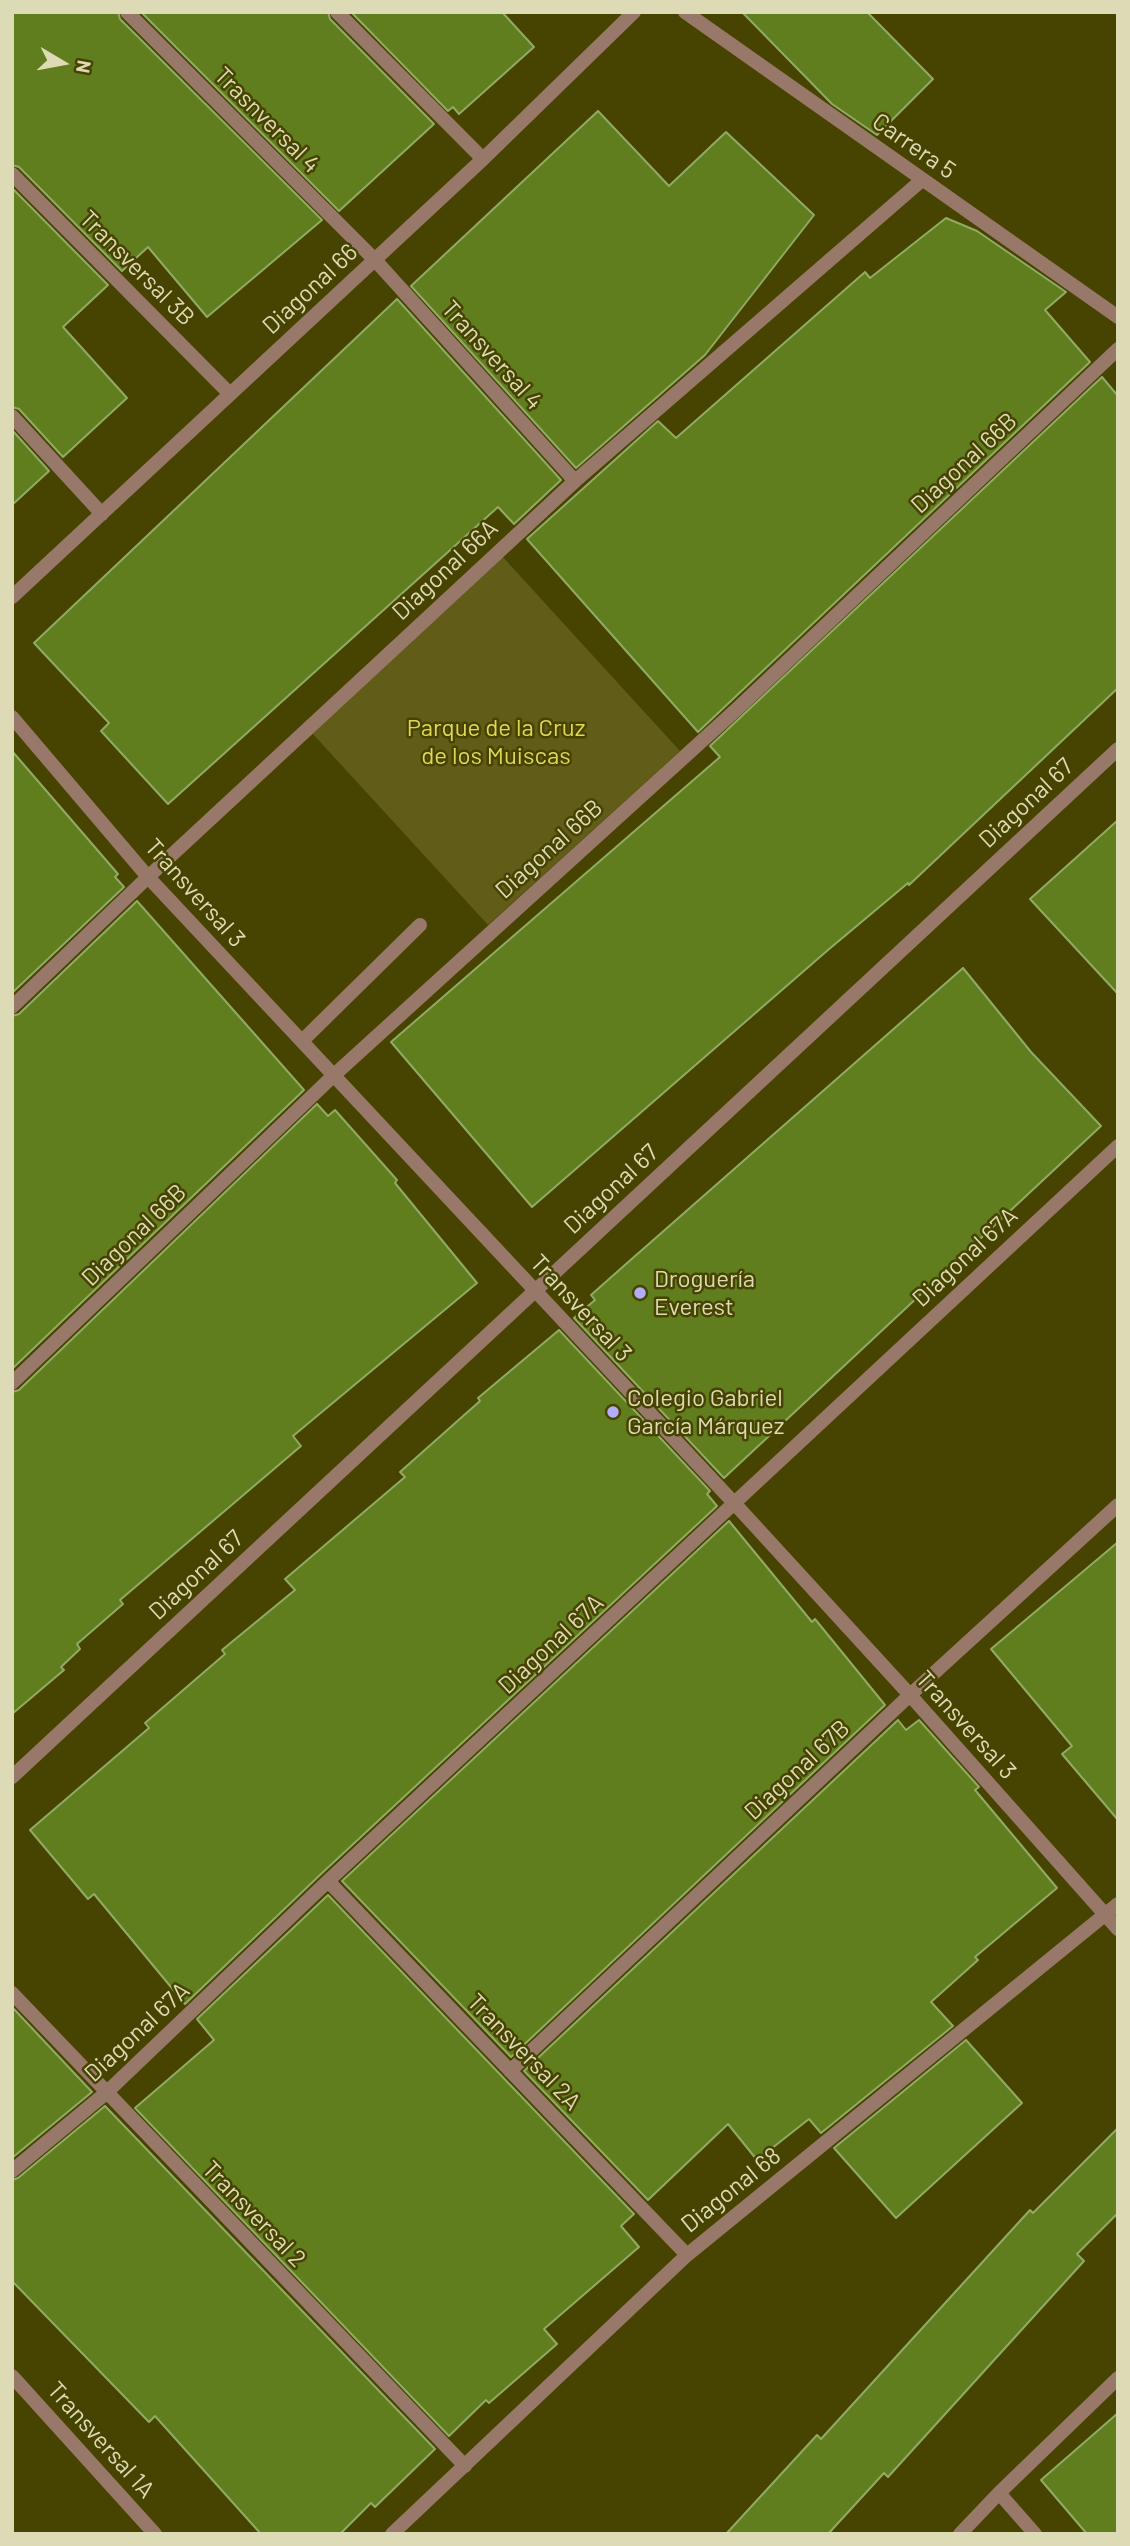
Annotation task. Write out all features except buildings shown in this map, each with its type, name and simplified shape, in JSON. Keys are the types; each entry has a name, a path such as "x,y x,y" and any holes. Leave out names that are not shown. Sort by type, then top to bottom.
{"street":[{"name":"Trasnversal 4","path":"127,12 375,260"},
{"path":"337,12 483,159"},
{"name":"Diagonal 66","path":"12,597 483,159 634,12"},
{"name":"Carrera 5","path":"685,12 1118,317"},
{"name":"Transversal 3B","path":"12,174 230,394"},
{"name":"Diagonal 66A","path":"12,1007 148,877 575,481 922,180"},
{"name":"Transversal 4","path":"375,260 575,481"},
{"name":"Diagonal 66B","path":"12,1383 334,1076 737,709 1118,349"},
{"path":"12,416 102,514"},
{"name":"Transversal 3","path":"12,717 148,877 735,1504 910,1695 1118,1929"},
{"name":"Diagonal 67","path":"12,1777 1118,749"},
{"path":"302,1041 420,925"},
{"name":"Diagonal 67A","path":"12,2171 106,2093 328,1881 1118,1146"},
{"name":"Diagonal 67B","path":"510,2071 910,1695 1118,1505"},
{"name":"Transversal 2A","path":"328,1881 687,2255"},
{"name":"Diagonal 68","path":"392,2534 687,2255 1118,1904"},
{"name":"Transversal 2","path":"12,1993 465,2466"},
{"name":"Transversal 1A","path":"12,2376 156,2534"},
{"path":"960,2534 1118,2378"},
{"path":"999,2493 1035,2534"}],"green space":[{"name":"Parque de la Cruz de los Muiscas","path":"501,555 680,751 488,925 312,733"}],"place":[{"name":"Droguería Everest","path":"640,1293"},
{"name":"Colegio Gabriel García Márquez","path":"613,1412"}]}
